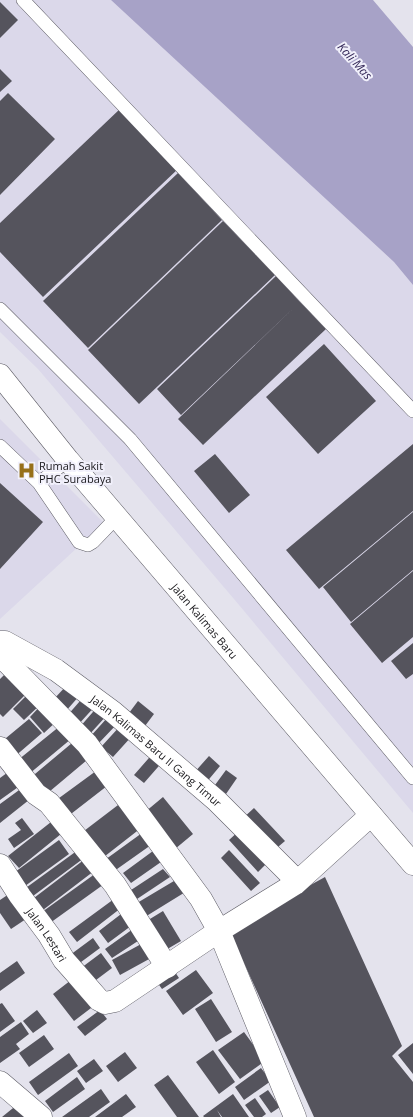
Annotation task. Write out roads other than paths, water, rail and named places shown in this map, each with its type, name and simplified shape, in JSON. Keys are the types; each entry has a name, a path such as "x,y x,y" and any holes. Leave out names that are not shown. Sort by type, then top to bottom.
{"street":[{"name":"Jalan Kalimas Baru","path":"0,375 68,460 413,864"},
{"name":"Jalan Kalimas Baru II Gang Timur","path":"0,642 5,642 56,670 114,712 217,801 297,882"},
{"path":"0,655 87,744 200,898 219,931 295,1117"},
{"path":"0,748 36,794 49,803 115,885 166,967 219,931 297,882 371,815"},
{"name":"Jalan Lestari","path":"0,865 20,896 49,935 64,960 99,1000 105,1003 115,1001 166,967"},
{"path":"0,1082 41,1117"}],"lane":[{"path":"23,0 413,411"},
{"path":"0,309 130,439 413,778"},
{"path":"0,446 40,482 78,542 88,544 94,542 117,517"},
{"path":"40,482 68,460"}],"water":[{"name":"Kali Mas","path":"111,0 373,0 413,47 413,285 394,262"}],"place":[{"name":"Rumah Sakit PHC Surabaya","path":"26,471"}]}
